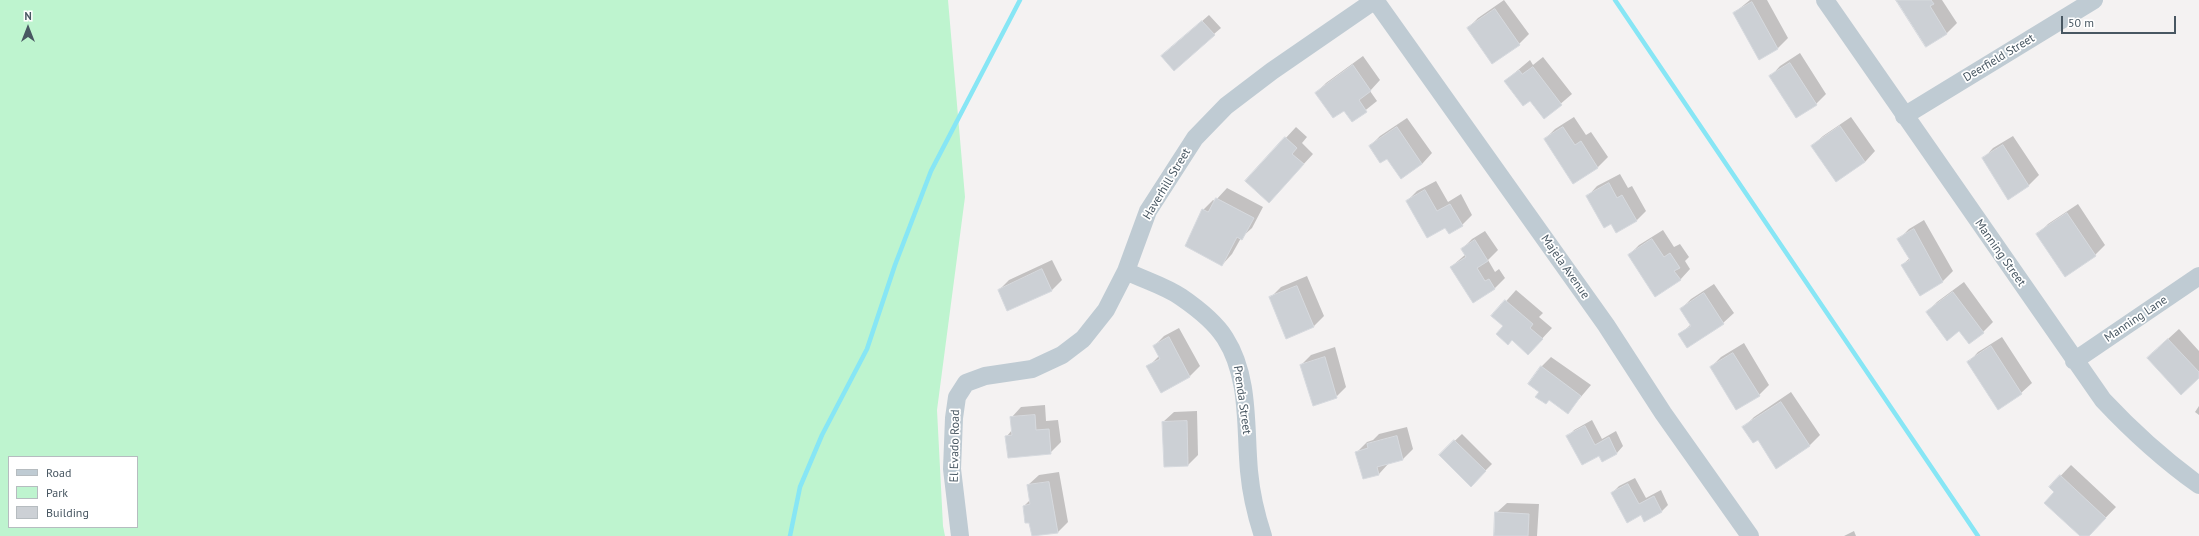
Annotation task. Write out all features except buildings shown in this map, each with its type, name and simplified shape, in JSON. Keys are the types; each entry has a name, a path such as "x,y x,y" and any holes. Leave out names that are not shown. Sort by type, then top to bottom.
{"street":[{"name":"Haverhill Street","path":"966,383 985,376 1032,368 1062,355 1083,339 1106,310 1126,271 1148,211 1195,138 1226,106 1272,71 1375,0"},
{"name":"Majela Avenue","path":"1375,0 1606,325 1663,413 1750,536"},
{"name":"Manning Street","path":"1825,0 2074,361 2103,400 2132,431 2175,468 2199,485"},
{"name":"Deerfield Street","path":"1904,116 2094,0"},
{"name":"Prenda Street","path":"1126,271 1180,296 1204,315 1225,338 1239,367 1246,410 1250,472 1256,515 1263,536"},
{"name":"Manning Lane","path":"2074,361 2199,276"},
{"name":"El Evado Road","path":"960,536 952,469 957,397 966,383"}],"green space":[{"path":"0,0 948,0 965,197 937,410 943,526 945,536 0,536"}],"waterway":[{"path":"790,536 800,487 822,435 867,349 895,265 931,171 1020,0"},
{"path":"1615,0 1978,536"}]}
